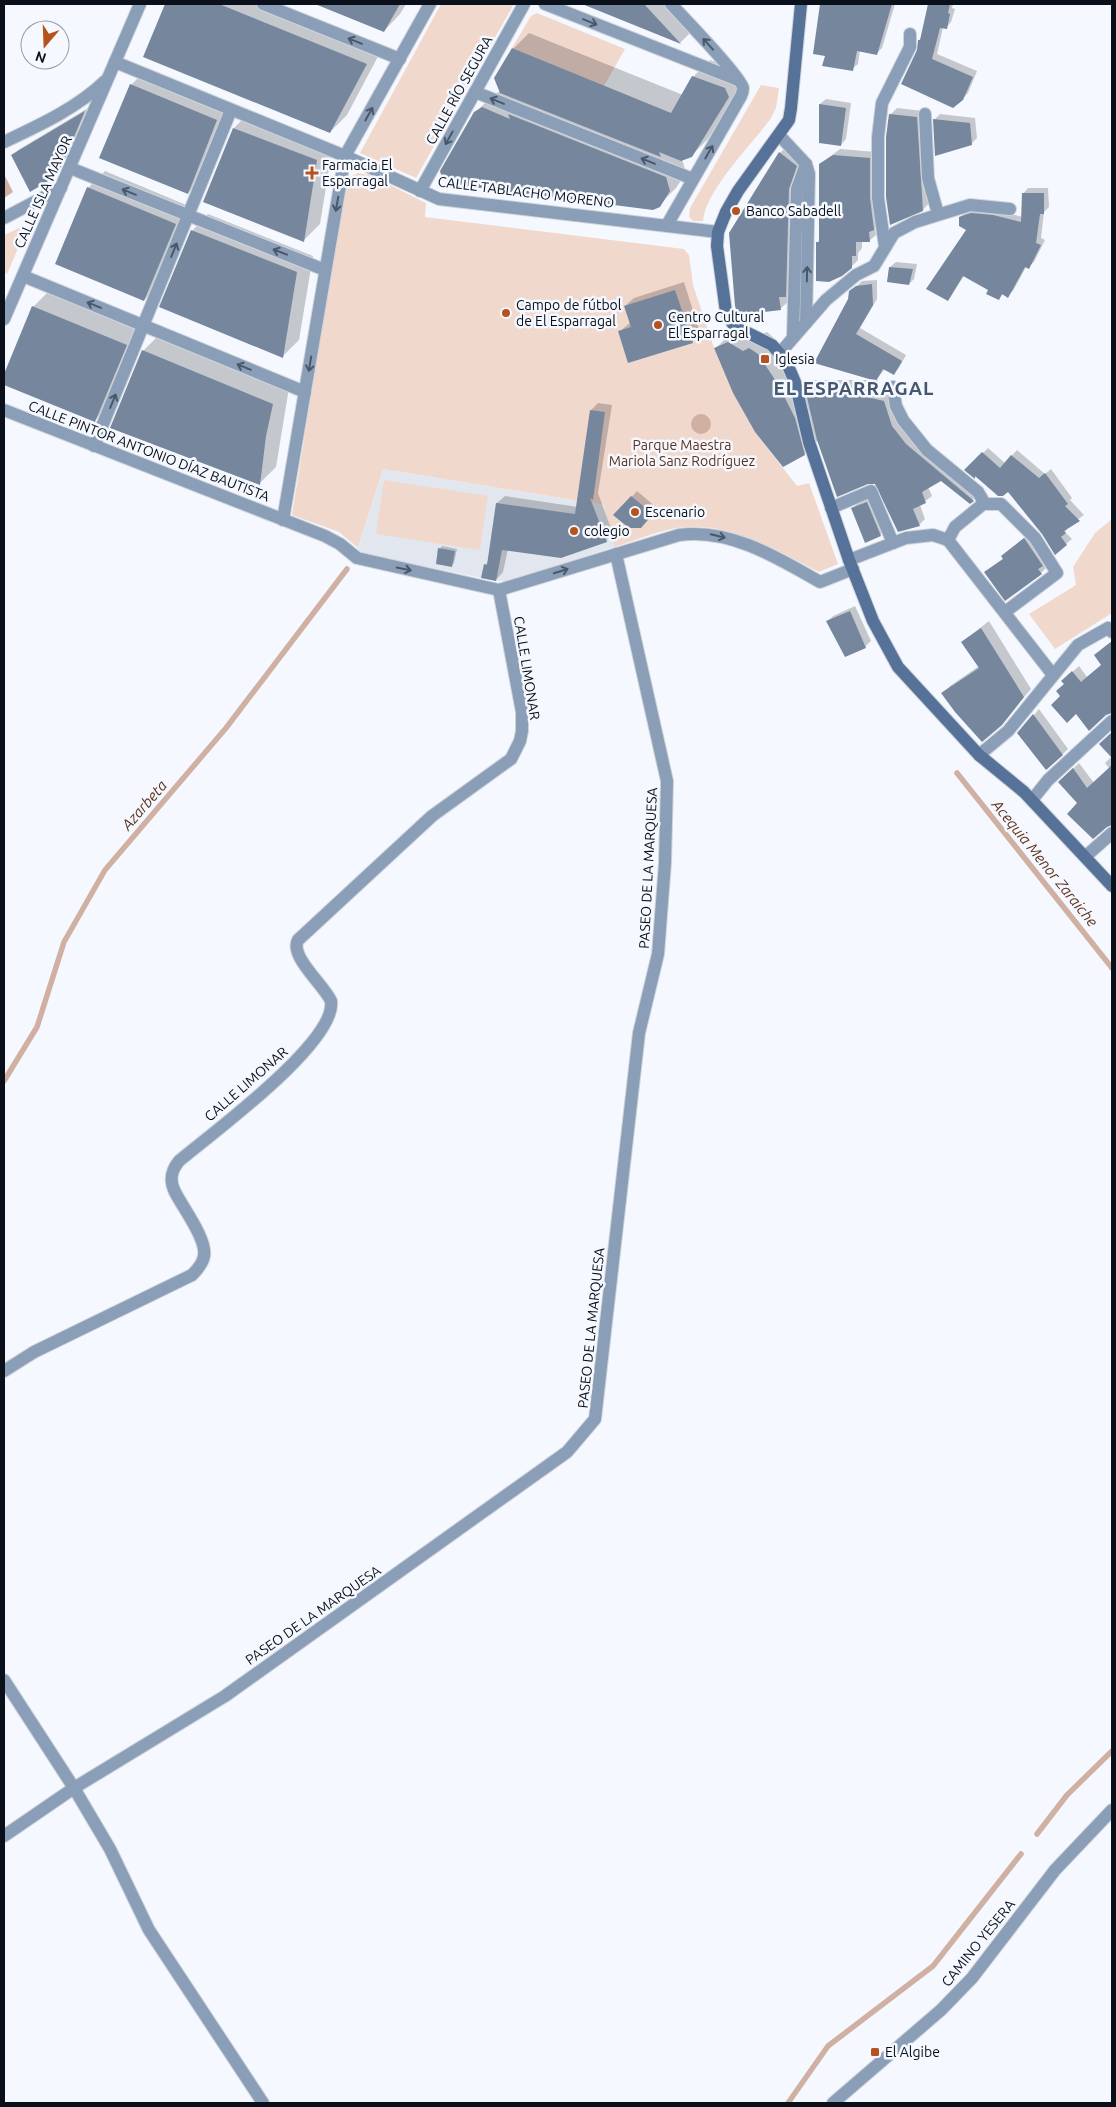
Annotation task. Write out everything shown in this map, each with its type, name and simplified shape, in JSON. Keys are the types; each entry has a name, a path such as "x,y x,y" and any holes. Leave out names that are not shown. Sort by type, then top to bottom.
{"main road":[{"path":"801,4 792,108 788,120 738,192 726,212 718,232 717,246 724,304 729,320 741,330 772,346 780,353 795,382 809,442 851,564 873,621 898,667 979,755 1032,800 1112,886"}],"street":[{"name":"CALLE ISLA MAYOR","path":"4,319 140,4"},
{"path":"264,4 400,59"},
{"path":"430,4 345,156 283,520 333,540 357,558 499,590 680,535 706,533 752,547 820,582 893,543 906,538 933,535 948,540 1053,675"},
{"name":"CALLE RÍO SEGURA","path":"420,190 524,4"},
{"path":"545,4 739,81"},
{"path":"667,225 741,96 743,88 739,81 671,4"},
{"path":"885,248 878,198 878,137 882,103 910,47 910,34"},
{"name":"CALLE TABLACHO MORENO","path":"116,62 345,156 439,199 718,232"},
{"path":"4,142 80,102 109,78"},
{"path":"475,92 693,179"},
{"path":"94,446 231,110"},
{"path":"925,114 928,178 938,214"},
{"path":"779,135 806,164 809,174 806,323"},
{"path":"793,337 797,189 806,164"},
{"path":"70,168 325,270"},
{"path":"4,218 61,188"},
{"path":"780,353 826,300 856,275 874,266 894,233 915,222 970,204 1010,209"},
{"path":"23,276 305,392"},
{"path":"893,387 896,406 909,428 927,450 978,492 986,504"},
{"name":"CALLE PINTOR ANTONIO DÍAZ BAUTISTA","path":"4,410 283,520"},
{"path":"832,508 871,491 893,543"},
{"path":"948,540 955,527 983,504 1001,504 1035,538 1057,573 1005,612"},
{"name":"PASEO DE LA MARQUESA","path":"4,1836 74,1788 225,1696 568,1452 596,1419 639,1033 658,954 665,863 668,781 616,554"},
{"name":"CALLE LIMONAR","path":"4,1371 34,1352 192,1275 199,1268 204,1257 204,1245 171,1184 174,1168 179,1161 302,1056 331,1015 332,1001 298,955 296,944 298,940 432,816 503,765 516,752 522,731 522,712 499,590"},
{"path":"979,755 1008,731 1078,645 1108,628 1112,632"},
{"path":"1032,800 1048,780 1112,721"},
{"path":"1086,856 1112,834"},
{"path":"4,1680 74,1788 110,1849 149,1930 263,2103"},
{"name":"CAMINO YESERA","path":"833,2103 941,2010 972,1978 1055,1870 1112,1810"}],"shaded area":[{"path":"4,174 13,192 4,198"},
{"path":"697,414 705,414 711,420 711,428 705,434 697,434 691,428 691,420"},
{"path":"383,469 604,505 614,547 508,581 496,581 357,552"}],"green space":[{"path":"441,4 514,4 416,178 360,153"},
{"path":"537,13 625,49 604,86 512,48 531,16"},
{"path":"761,85 779,88 776,108 771,118 721,181 706,208 703,221 693,221 689,217 690,208"},
{"name":"Parque Maestra Mariola Sanz Rodríguez","path":"358,173 370,175 426,203 425,217 684,249 689,255 693,285 714,348 733,393 755,432 797,486 809,483 838,564 819,572 768,546 714,528 676,528 614,547 604,505 383,469 358,548 339,532 292,515 345,183 349,177"},
{"path":"19,228 24,229 25,232 7,274 4,272 4,235"},
{"path":"384,480 488,496 480,550 376,534"},
{"path":"1112,519 1112,613 1055,649 1029,614 1076,585 1073,567 1095,533"}],"building":[{"path":"165,4 219,4 367,64 330,133 143,57"},
{"path":"315,4 400,4 384,32"},
{"path":"582,4 644,4 681,44"},
{"path":"820,4 892,4 877,55 857,51 853,71 822,66 825,56 813,54"},
{"path":"928,4 950,4 947,29 940,28 932,59 973,77 963,100 953,108 901,84 917,50"},
{"path":"512,48 671,113 692,76 725,88 729,97 692,157 681,161 659,152 661,157 500,93 494,78"},
{"path":"130,84 217,120 188,194 99,158"},
{"path":"819,104 846,108 841,146 819,143"},
{"path":"482,107 510,119 508,114 666,177 670,191 660,207 653,210 465,186 442,178 440,171 474,112"},
{"path":"85,111 61,167 48,173 50,180 30,192 11,155"},
{"path":"889,114 917,117 923,211 890,225 886,197 886,137"},
{"path":"933,119 970,123 972,145 935,156"},
{"path":"233,128 317,160 304,242 203,202"},
{"path":"779,152 797,166 789,189 786,297 779,297 781,310 738,315 735,306 729,233"},
{"path":"833,155 870,158 870,198 874,230 869,232 870,242 856,242 856,256 852,256 852,268 842,276 829,282 816,281 816,242 819,242 819,164"},
{"path":"87,187 176,224 144,301 55,264"},
{"path":"1022,193 1044,193 1044,214 1040,214 1036,243 1041,245 1029,269 1025,267 1008,298 1002,294 999,300 986,294 988,290 963,276 948,301 926,289 966,230 959,226 959,217 971,213 993,215 1021,222"},
{"path":"191,230 297,272 283,358 159,307"},
{"path":"889,267 913,269 909,285 887,282"},
{"path":"872,284 873,305 856,334 902,361 894,375 883,369 876,381 814,363 848,299 849,291 856,286"},
{"name":"Centro Cultural El Esparragal","path":"675,290 693,343 628,363 618,331 631,327 624,306"},
{"path":"32,306 127,345 95,422 4,385 4,374"},
{"path":"728,342 743,351 749,348 758,354 779,386 795,418 805,455 783,467 755,432 733,393 714,348"},
{"path":"142,350 273,404 266,436 260,485 110,428"},
{"path":"807,386 874,386 867,397 884,401 892,426 906,444 974,501 970,504 941,481 922,492 926,503 913,509 920,526 898,532 875,484 868,484 837,497 817,440 807,397"},
{"path":"590,410 605,412 593,500 590,498 607,542 561,558 502,550 496,581 481,578 484,564 487,565 496,503 575,514"},
{"path":"982,452 1000,468 1011,455 1039,478 1045,473 1068,504 1065,506 1080,521 1064,531 1066,533 1061,537 1067,545 1055,555 1042,534 1008,492 1003,496 998,496 975,476 975,479 964,470"},
{"name":"Escenario","path":"631,496 653,514 641,528 629,528 613,515"},
{"path":"867,502 881,536 865,543 851,508"},
{"path":"1024,538 1043,566 1038,569 1042,574 1005,601 984,572 1003,559 1001,556"},
{"path":"438,548 455,551 452,567 436,564"},
{"path":"850,611 866,648 845,657 826,621"},
{"path":"981,628 1024,697 1002,725 982,742 941,693 979,668 961,642"},
{"path":"1112,641 1112,713 1106,715 1089,731 1076,714 1067,723 1051,705 1060,696 1056,691 1064,684 1061,681 1072,671 1081,682 1101,665 1094,655"},
{"path":"1033,714 1063,755 1046,770 1017,733"},
{"path":"1112,732 1112,758 1099,744"},
{"path":"1112,765 1112,825 1093,839 1067,814 1077,803 1058,782 1073,768 1087,788"}],"waterway":[{"name":"Azarbeta","path":"4,1081 37,1027 64,942 105,870 226,728 347,569"},
{"name":"Acequia Menor Zaraiche","path":"957,773 1112,968"},
{"name":"Acequia Menor Zaraiche","path":"1037,1834 1067,1795 1112,1751"},
{"name":"Acequia Menor Zaraiche","path":"788,2103 828,2046 933,1966 1021,1854"}],"place":[{"name":"Farmacia El Esparragal","path":"312,173"},
{"name":"Banco Sabadell","path":"736,211"},
{"name":"Campo de fútbol de El Esparragal","path":"506,313"},
{"name":"Centro Cultural El Esparragal","path":"658,325"},
{"name":"Iglesia","path":"765,359"},
{"name":"Escenario","path":"635,512"},
{"name":"colegio","path":"574,531"},
{"name":"El Algibe","path":"875,2052"}],"district":[{"name":"EL ESPARRAGAL","path":"854,388"}]}
